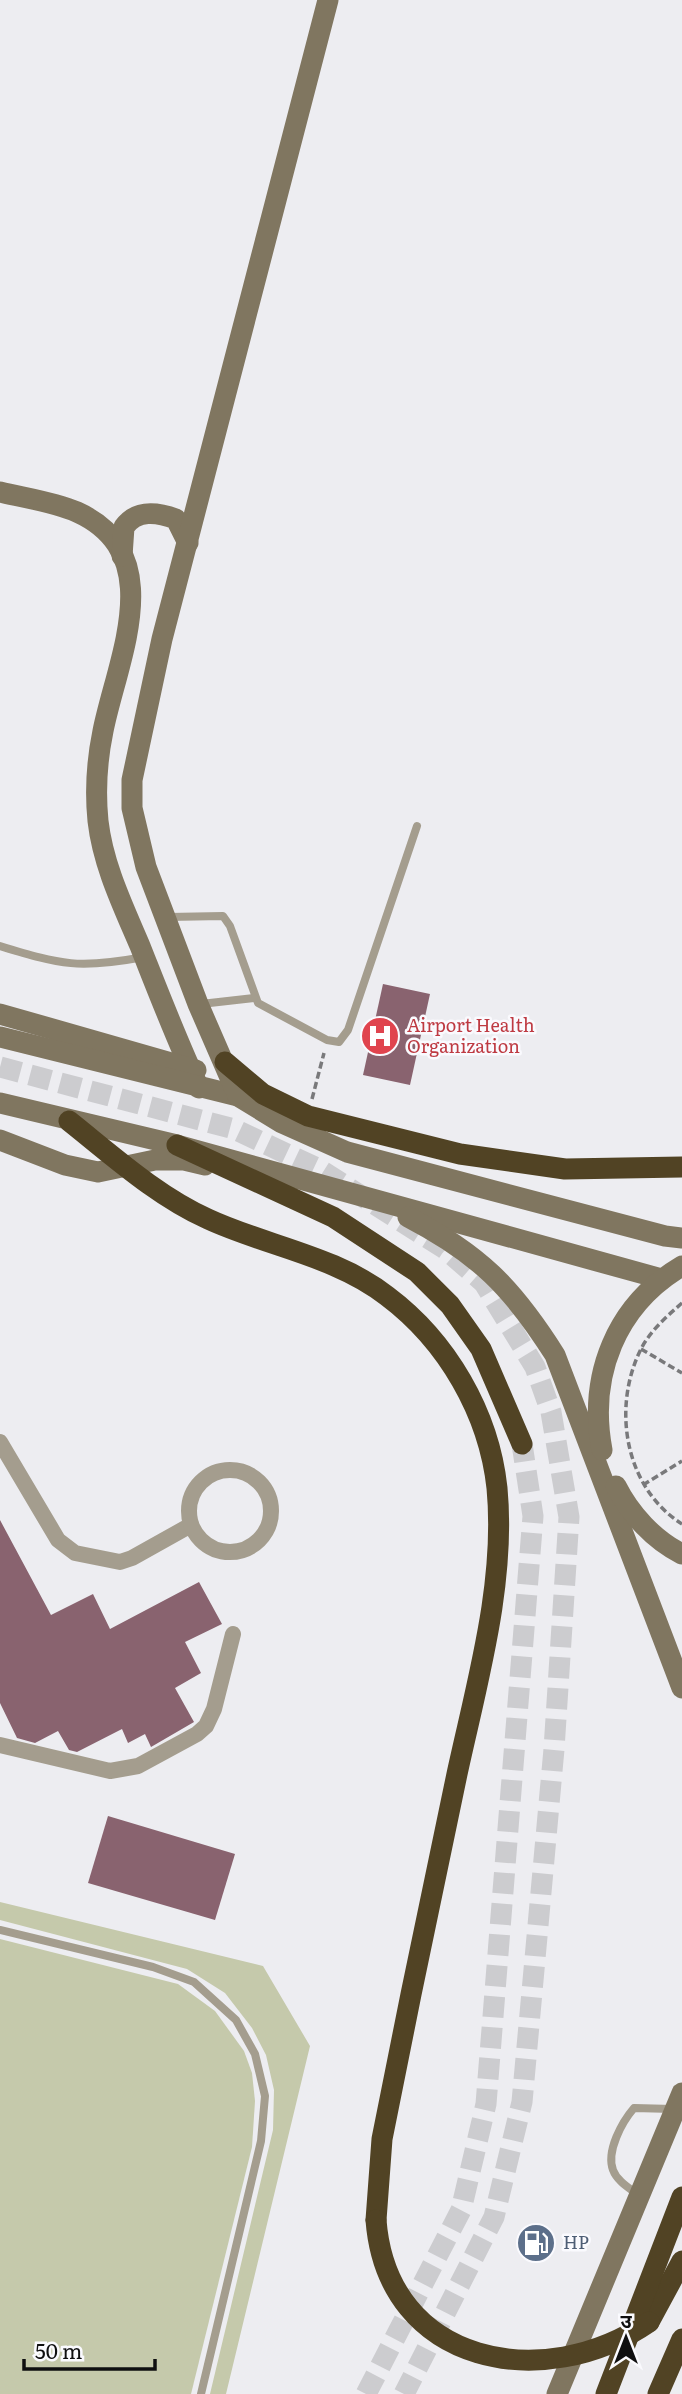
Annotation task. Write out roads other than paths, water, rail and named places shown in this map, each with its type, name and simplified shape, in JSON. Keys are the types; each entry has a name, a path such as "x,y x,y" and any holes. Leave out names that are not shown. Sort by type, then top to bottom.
{"highway":[{"path":"225,1062 263,1094 308,1116 460,1154 565,1169 682,1167"},
{"path":"69,1121 155,1188 207,1219 356,1275 387,1296 416,1320 440,1348 461,1380 482,1425 496,1485 499,1523 487,1632 410,1994 378,2163 376,2220 383,2267 391,2288 418,2327 455,2356 499,2372 546,2375 592,2363 632,2339 649,2322 682,2261"},
{"path":"177,1145 333,1217 417,1272 450,1305 481,1349 522,1444"},
{"path":"606,2394 682,2197"},
{"path":"658,2394 682,2339"}],"main road":[{"path":"236,1090 198,1004 137,838 132,808 132,780 142,724 328,0"},
{"path":"0,492 76,512 109,536 122,556 133,590 133,608 99,752 98,821 110,873 199,1088"},
{"path":"122,556 124,527 139,514 163,514 176,519 188,543"},
{"path":"0,1014 189,1068 236,1090 282,1123 347,1152 651,1233 682,1238"},
{"path":"0,1037 199,1088 236,1090"},
{"path":"0,1103 177,1145 662,1279"},
{"path":"0,1140 65,1165 98,1172 155,1160 184,1160 231,1171"},
{"path":"369,1197 448,1238 488,1268 526,1308 555,1354 682,1688"},
{"path":"680,1554 636,1517 621,1495 602,1451 597,1408 603,1366 620,1327 646,1293 682,1266"},
{"path":"557,2394 679,2101"}],"street":[{"path":"0,1442 58,1540 75,1553 120,1562 191,1525"},
{"path":"230,1469 246,1472 260,1481 269,1494 272,1510 269,1526 260,1540 247,1549 231,1552 215,1549 201,1540 191,1525 188,1511 192,1495 200,1481 214,1472 230,1469"},
{"path":"0,1745 110,1771 138,1766 197,1734 206,1726 214,1709 233,1634"}],"lane":[{"path":"198,1004 254,998 327,1040 339,1042 346,1037 417,826"},
{"path":"165,917 223,916 230,926 254,998"},
{"path":"0,946 58,964 81,966 144,957"},
{"path":"0,1930 153,1967 194,1982 236,2020 255,2054 265,2096 261,2141 201,2394"},
{"path":"639,2196 623,2183 613,2170 613,2150 626,2117 634,2108 679,2101"}],"tunnel":[{"path":"0,1067 234,1129 319,1169 445,1249 484,1283 535,1367 551,1412 569,1517 554,1749 522,2102 494,2217 404,2394"},
{"path":"366,2394 461,2210 486,2104 533,1516 522,1444"}],"place":[{"name":"Airport Health Organization","path":"380,1036"},
{"name":"HP","path":"536,2243"}]}
